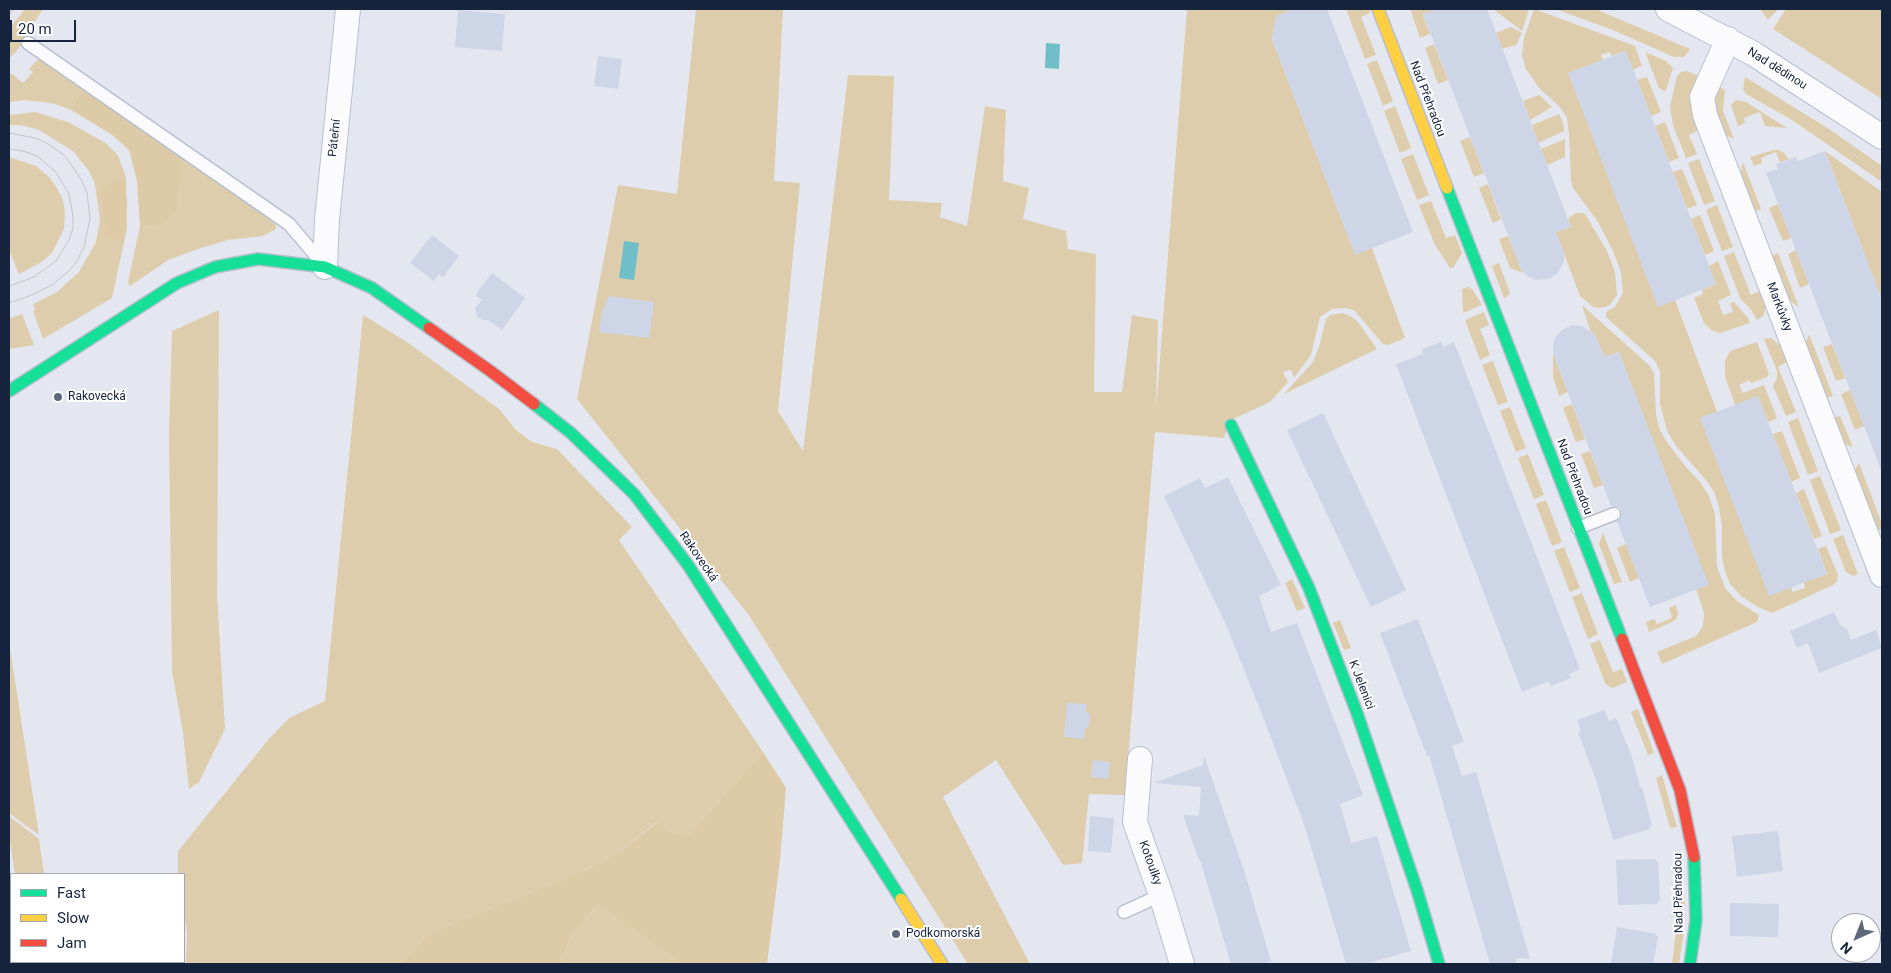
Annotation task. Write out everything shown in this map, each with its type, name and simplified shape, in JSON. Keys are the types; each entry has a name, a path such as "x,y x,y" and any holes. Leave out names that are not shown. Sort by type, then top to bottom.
{"street":[{"name":"Páteřní","path":"325,267 327,220 348,9"},
{"name":"Nad Přehradou","path":"1378,9 1680,790 1694,858 1696,920 1690,964"},
{"name":"Nad dědinou","path":"1668,9 1754,54 1882,138"},
{"name":"Markůvky","path":"1728,40 1702,97 1705,115 1882,575"},
{"name":"Rakovecká","path":"9,391 178,283 215,268 258,260 325,267 372,288 489,370 571,433 634,494 694,574 942,964"},
{"name":"K Jelenici","path":"1231,425 1309,588 1358,713 1417,890 1439,964"},
{"name":"Kotoulky","path":"1140,759 1135,822 1161,895 1182,964"}],"lane":[{"path":"28,43 289,224 325,267"},
{"path":"1578,528 1614,514"},
{"path":"1124,912 1161,895"}],"shaded area":[{"path":"25,9 43,9 34,23 35,30 9,59 9,29"},
{"path":"696,9 783,9 774,181 800,183 778,411 803,451 848,75 894,76 889,200 942,203 940,217 967,226 985,106 1006,110 1003,181 1029,188 1023,219 1066,231 1068,249 1096,254 1094,392 1122,392 1132,315 1158,320 1156,410 1187,9 1294,9 1276,16 1272,39 1355,254 1372,248 1405,338 1388,345 1383,344 1354,310 1345,308 1332,309 1320,317 1311,355 1294,378 1291,370 1283,372 1288,382 1270,402 1229,421 1224,438 1155,432 1125,795 1089,794 1082,863 1063,865 996,760 943,797 1030,964 968,964 748,614 577,399 618,185 677,194"},
{"path":"1346,9 1369,9 1370,13 1361,17 1376,55 1365,59"},
{"path":"1410,9 1438,9 1423,15 1430,34 1420,38"},
{"path":"1493,9 1529,9 1522,31"},
{"path":"1534,9 1635,46 1642,66 1633,70 1625,51 1611,56 1610,52 1601,55 1603,60 1568,73 1675,300 1717,412 1793,592 1805,588 1804,582 1827,574 1818,549 1826,546 1838,575 1837,581 1833,585 1772,613 1741,596 1730,584 1722,557 1722,527 1719,507 1714,492 1706,480 1676,446 1667,431 1660,403 1660,371 1655,361 1606,317 1606,312 1615,307 1623,293 1621,272 1598,222 1573,188 1567,118 1560,107 1539,88 1526,69 1522,55 1524,38"},
{"path":"1555,9 1595,9 1690,49 1683,57 1674,57 1613,30"},
{"path":"1760,9 1778,9 1768,20"},
{"path":"1786,9 1882,9 1882,99 1773,29"},
{"path":"1511,27 1522,33 1516,45 1502,49 1496,33"},
{"path":"1434,44 1448,80 1438,84 1425,48"},
{"path":"1645,52 1666,61 1673,68 1666,90 1664,91 1659,88"},
{"path":"41,56 83,85 71,110 55,104 42,102 25,100 9,102 9,75 11,73 23,83 33,72 29,69"},
{"path":"1377,60 1393,101 1383,106 1367,64"},
{"path":"1687,71 1699,76 1699,130 1689,135 1697,154 1686,158 1673,125 1670,107 1677,76 1681,72"},
{"path":"1647,77 1661,112 1651,116 1637,80"},
{"path":"1745,77 1829,129 1882,166 1882,182 1792,120 1746,94 1743,89"},
{"path":"83,85 168,146 181,165 176,210 158,227 140,226 137,181 129,150 111,134 71,110"},
{"path":"1718,86 1725,90 1723,111 1734,139 1727,136 1718,123 1714,103"},
{"path":"1539,95 1552,107 1530,120 1523,101"},
{"path":"1736,100 1746,102 1787,128 1765,126 1760,112 1744,118 1745,123 1738,126 1731,105"},
{"path":"1395,106 1411,148 1400,153 1384,111"},
{"path":"35,112 68,122 104,142 118,155 126,177 127,228 112,298 43,339 33,311 35,310 33,304 57,292 79,272 96,242 100,220 95,184 89,171 73,151 39,130 21,125 9,125 9,115"},
{"path":"1559,114 1563,122 1564,131 1538,143 1532,125"},
{"path":"1665,122 1679,158 1669,162 1655,126"},
{"path":"1470,137 1484,173 1474,177 1460,141"},
{"path":"1565,139 1565,157 1547,165 1541,149"},
{"path":"168,146 266,216 276,225 276,229 263,236 228,240 168,260 130,286 128,282 140,226 158,227"},
{"path":"1774,150 1784,153 1789,159 1780,162 1776,152 1761,158 1762,163 1754,166 1750,157"},
{"path":"1825,151 1882,192 1882,300"},
{"path":"1413,154 1429,195 1417,200 1401,159"},
{"path":"9,157 36,166 49,177 63,200 65,213 64,229 52,253 40,263 19,274 9,250"},
{"path":"1699,159 1715,201 1704,205 1688,163"},
{"path":"1743,162 1761,209 1754,212 1740,175"},
{"path":"1682,169 1697,205 1687,209 1673,172"},
{"path":"120,181 125,185 127,205 125,226 122,239 107,239 102,191 110,182"},
{"path":"1488,184 1501,219 1493,223 1479,188"},
{"path":"1431,201 1446,238 1455,235 1462,253 1453,268 1450,268 1435,245 1419,205"},
{"path":"1778,204 1791,238 1783,241 1769,208"},
{"path":"1717,205 1733,247 1722,251 1706,210"},
{"path":"1576,213 1584,213 1590,222 1607,251 1615,272 1617,295 1609,306 1593,307 1580,296 1556,232 1571,227 1568,218"},
{"path":"1700,215 1714,251 1705,255 1691,219"},
{"path":"1508,236 1523,273 1510,268 1499,239"},
{"path":"1796,250 1809,284 1800,288 1788,254"},
{"path":"1734,252 1751,295 1761,291 1765,302 1763,316 1757,320 1752,311 1740,298 1724,256"},
{"path":"1778,253 1799,307 1787,299 1772,256"},
{"path":"1718,261 1731,295 1718,301 1723,315 1733,312 1730,303 1734,302 1750,323 1720,333 1711,330 1704,323 1694,298 1703,294 1702,290 1716,284 1709,266"},
{"path":"1499,263 1510,293 1504,298 1492,266"},
{"path":"1468,287 1473,290 1482,305 1463,313 1462,289"},
{"path":"1582,305 1650,366 1654,374 1656,414 1659,428 1666,441 1700,482 1709,496 1715,514 1717,567 1725,588 1737,601 1759,615 1757,622 1662,664 1657,652 1696,636 1703,626 1704,613 1619,352 1604,357 1596,336 1590,330"},
{"path":"219,310 217,595 225,729 199,782 189,789 183,733 172,671 169,433 172,331"},
{"path":"1484,312 1489,325 1480,329 1490,355 1480,360 1465,320"},
{"path":"1343,313 1358,322 1377,349 1284,394 1313,362 1326,319 1330,315"},
{"path":"22,314 34,345 9,349 9,319"},
{"path":"363,315 407,342 499,409 516,430 532,442 557,449 632,527 619,540 763,752 686,837 670,831 657,822 611,858 429,933 401,964 186,964 185,873 178,873 178,851 268,740 289,718 325,701"},
{"path":"1809,334 1833,396 1826,398 1805,346"},
{"path":"1771,338 1780,345 1787,362 1778,367 1796,412 1786,416 1773,386 1777,378 1777,371 1764,339"},
{"path":"1757,342 1769,374 1767,377 1751,383 1750,380 1739,385 1743,393 1764,385 1777,418 1768,422 1758,396 1735,405 1725,376 1725,361 1730,351"},
{"path":"1832,344 1845,378 1836,381 1823,347"},
{"path":"1553,353 1568,392 1559,396 1553,377"},
{"path":"1493,361 1508,402 1498,405 1482,365"},
{"path":"1850,390 1864,426 1855,430 1841,394"},
{"path":"1572,404 1585,439 1576,442 1563,408"},
{"path":"1510,407 1526,448 1516,452 1500,411"},
{"path":"1840,416 1853,447 1847,445 1841,439 1833,418"},
{"path":"1798,418 1818,471 1808,475 1788,422"},
{"path":"1782,431 1800,478 1791,482 1773,434"},
{"path":"1590,451 1603,485 1594,488 1581,454"},
{"path":"1528,454 1544,495 1534,499 1518,458"},
{"path":"1859,463 1882,524 1882,529 1876,531 1855,476 1855,470"},
{"path":"1820,476 1841,530 1830,534 1810,480"},
{"path":"1804,489 1822,536 1814,539 1796,493"},
{"path":"1546,500 1562,542 1552,546 1536,504"},
{"path":"1603,533 1622,582 1614,584 1599,544"},
{"path":"1843,535 1858,574 1853,576 1846,572 1833,539"},
{"path":"1626,544 1639,578 1630,582 1617,548"},
{"path":"1564,547 1580,588 1570,592 1554,551"},
{"path":"1292,579 1305,608 1297,611 1285,583"},
{"path":"1582,593 1598,634 1588,639 1572,597"},
{"path":"1676,605 1678,614 1676,620 1649,632 1646,622 1654,619 1657,624 1672,618 1669,608"},
{"path":"1340,620 1351,648 1344,650 1333,623"},
{"path":"1600,640 1613,672 1622,669 1627,682 1613,688 1605,683 1590,644"},
{"path":"9,642 39,835 9,813"},
{"path":"1638,709 1654,753 1648,755 1631,712"},
{"path":"763,752 786,788 780,860 767,964 681,964 598,905 572,934 559,964 401,964 429,933 611,858 658,822 670,831 686,837"},
{"path":"1662,775 1677,827 1670,828 1656,778"},
{"path":"9,816 39,839 44,873 15,873 9,835"},
{"path":"1681,851 1685,907 1677,907 1674,852"},
{"path":"598,905 681,964 559,964 572,934"},
{"path":"1676,931 1684,931 1679,964 1672,964"},
{"path":"22,963 65,963 65,964"},
{"path":"161,963 165,964 65,964"}],"water":[{"path":"1046,43 1060,44 1059,69 1045,68"},
{"path":"624,241 639,243 634,280 619,278"}],"building":[{"path":"1294,9 1327,9 1413,232 1355,255 1272,39 1276,16"},
{"path":"1438,9 1487,9 1571,227 1556,232 1564,253 1564,261 1558,273 1549,279 1535,280 1527,276 1521,269 1423,14"},
{"path":"458,10 505,14 502,51 455,47"},
{"path":"1626,51 1716,284 1658,307 1568,73"},
{"path":"598,56 622,59 618,89 594,86"},
{"path":"1825,151 1882,300 1882,470 1766,173 1778,169 1776,164 1796,157 1798,161"},
{"path":"432,235 459,256 443,277 439,274 434,281 410,263"},
{"path":"492,273 525,298 502,330 488,320 483,320 477,316 475,308 482,300 476,296 478,291"},
{"path":"609,296 654,302 649,338 599,332 602,312"},
{"path":"1572,325 1582,326 1596,336 1604,357 1619,352 1709,585 1650,607 1617,521 1622,516 1622,512 1619,507 1611,506 1553,353 1555,337 1562,330"},
{"path":"1441,342 1443,347 1454,342 1580,669 1569,674 1571,678 1551,686 1549,681 1522,692 1396,364 1423,354 1422,349"},
{"path":"1758,396 1827,574 1769,596 1700,418"},
{"path":"1323,413 1406,590 1371,607 1287,430"},
{"path":"1228,477 1281,585 1259,596 1271,632 1297,623 1363,795 1340,804 1351,843 1377,836 1411,951 1365,964 1346,964 1305,827 1263,717 1227,627 1164,496 1200,478 1205,488"},
{"path":"1834,612 1840,625 1847,629 1851,640 1876,630 1882,648 1819,673 1808,643 1797,648 1790,631"},
{"path":"1418,619 1464,742 1452,746 1462,776 1476,772 1530,959 1515,958 1517,964 1490,964 1429,755 1427,756 1380,633"},
{"path":"1067,703 1087,704 1086,712 1090,714 1089,727 1085,729 1084,739 1064,737"},
{"path":"1604,710 1609,721 1615,718 1617,720 1632,757 1640,787 1642,787 1652,826 1650,829 1613,840 1597,783 1578,732 1581,731 1577,720"},
{"path":"1204,756 1244,870 1271,961 1261,964 1231,964 1200,860 1183,815 1199,816 1201,787 1153,783 1203,765"},
{"path":"1093,760 1110,762 1108,779 1091,777"},
{"path":"1090,816 1114,818 1111,853 1088,851"},
{"path":"1778,831 1783,871 1737,877 1732,836"},
{"path":"1655,859 1658,861 1660,901 1658,901 1658,904 1618,905 1616,860"},
{"path":"1730,903 1779,904 1778,937 1730,936"},
{"path":"1617,927 1656,934 1658,936 1653,964 1611,964"}],"tram line":[{"path":"9,15 14,9"},
{"path":"9,133 45,142 65,156 81,179 87,193 90,219 84,247 69,271 52,285 32,295 9,303"},
{"path":"9,149 37,156 56,172 69,194 73,216 73,228 69,240 56,261 34,277 9,286"}],"traffic: fast":[{"path":"1447,188 1622,639"},
{"path":"9,391 177,283 215,267 258,259 325,267 372,288 429,328"},
{"path":"534,404 571,433 634,494 688,565 901,899"},
{"path":"1231,425 1309,588 1357,713 1417,890 1439,964"},
{"path":"1690,964 1696,920 1694,857"}],"traffic: slow":[{"path":"1378,9 1447,188"},
{"path":"901,899 942,964"}],"traffic: jam":[{"path":"429,328 534,404"},
{"path":"1622,639 1680,790 1694,857"}],"place":[{"name":"Rakovecká","path":"58,397"},
{"name":"Podkomorská","path":"896,934"}]}
